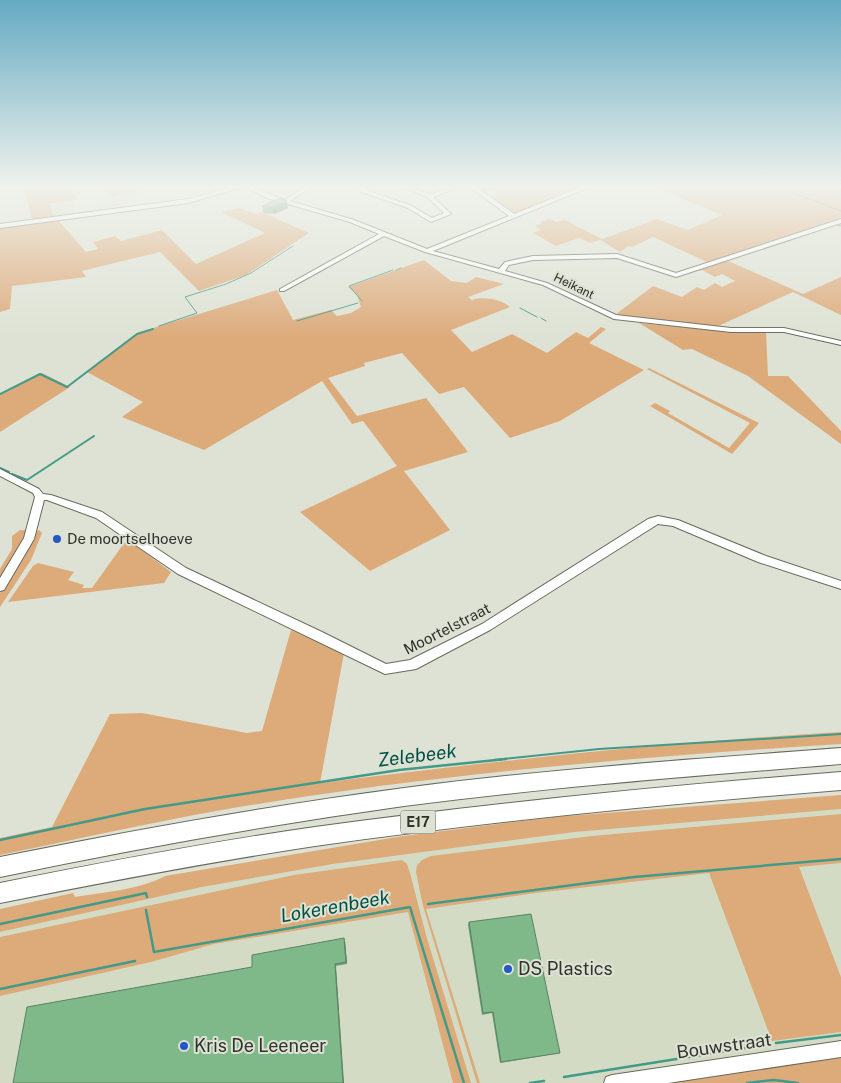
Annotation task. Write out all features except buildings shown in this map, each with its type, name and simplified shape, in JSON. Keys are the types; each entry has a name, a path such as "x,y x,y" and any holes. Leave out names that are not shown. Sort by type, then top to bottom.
{"highway":[{"name":"E17","path":"0,867 230,824 461,791 633,773 841,756"},
{"name":"E17","path":"0,893 228,849 465,815 640,797 841,781"}],"street":[{"path":"282,290 378,238"},
{"name":"Heikant","path":"393,238 427,251 502,270 545,284 614,317 731,330 784,330 841,343"},
{"path":"427,251 460,238"},
{"path":"486,266 532,258 619,256 676,275 790,238"},
{"path":"502,270 507,263"},
{"path":"0,472 36,491 40,497 29,539 0,587"},
{"name":"Moortelstraat","path":"40,497 48,496 99,515 182,571 385,669 412,665 486,627 651,522 658,520 675,523 762,559 841,584"},
{"name":"Bouwstraat","path":"612,1083 841,1049"}],"shaded area":[{"path":"0,238 73,238 86,252 98,249 93,242 109,238 117,238 121,241 134,238 170,238 196,264 255,238 302,238 246,275 199,291 160,252 82,271 86,277 12,286 10,309 0,312"},
{"path":"541,238 599,238 652,238 632,247 628,246 620,252 600,240 590,243 579,238 556,246"},
{"path":"654,238 787,238 724,259 803,294 841,277 841,315 793,292 716,327 615,315 653,286 682,297 697,287 704,290 715,283 722,287 735,281 722,274 715,277 702,270 690,273 684,270 707,262"},
{"path":"424,260 451,281 467,283 476,277 504,284 468,297 472,300 486,298 497,300 510,307 451,330 472,352 512,334 547,353 576,332 588,338 601,327 606,329 589,343 644,370 560,421 510,438 464,387 439,394 402,353 364,363 365,366 328,378 357,416 426,398 468,452 404,471 450,530 370,571 300,512 397,466 363,421 352,424 322,381 204,450 122,417 143,402 87,372 137,333 277,290 293,320 331,310 337,316 351,313 361,307 357,295 348,287"},
{"path":"639,323 734,332 766,332 768,376 788,376 841,431 841,444 748,376 692,349 683,350"},
{"path":"649,368 759,423 732,454 650,406 655,403 670,411 668,413 729,448 750,423 647,369"},
{"path":"42,373 70,387 0,432 0,395"},
{"path":"20,530 28,530 22,545 0,581 0,569 12,549 12,536"},
{"path":"39,530 42,533 31,560 0,607 0,593 25,556 35,532"},
{"path":"127,539 171,572 164,583 8,602 33,566 38,563 74,572 68,580 84,585 82,588 92,588"},
{"path":"291,630 344,653 320,783 580,753 776,736 841,732 841,744 608,761 376,787 222,810 0,855 0,838 52,827 110,714 142,713 247,733 262,731"},
{"path":"841,795 841,809 575,832 333,864 202,887 0,932 0,909 73,893 75,897 121,890 155,881 165,876 403,836 553,817"},
{"path":"841,809 841,1083 0,1083 0,932 202,887 333,864 575,832"},
{"path":"841,814 841,863 799,867 841,977 841,1032 772,1041 709,873 536,893 426,909 480,1083 477,1083 423,906 416,872 417,865 422,860 431,856 592,836"},
{"path":"402,860 407,864 410,873 426,935 471,1083 453,1083 408,912 214,944 151,962 0,996 0,937 294,875"},
{"path":"841,1056 841,1083 665,1083"}],"waterway":[{"path":"159,326 197,313 185,297 226,284 251,273 293,246"},
{"path":"396,270 401,268"},
{"path":"362,301 349,286 393,270"},
{"path":"297,321 358,303"},
{"path":"520,308 537,317"},
{"path":"541,318 546,321"},
{"path":"0,394 40,374 67,387 137,334 153,329"},
{"path":"12,474 27,480 94,436"},
{"path":"0,468 9,472"},
{"name":"Zelebeek","path":"494,760 599,749 841,734"},
{"name":"Zelebeek","path":"0,840 145,809 399,770 506,759"},
{"path":"428,904 634,877 841,859"},
{"name":"Lokerenbeek","path":"0,924 146,893 147,897"},
{"name":"Lokerenbeek","path":"146,910 154,952 410,907 464,1083"},
{"path":"0,989 135,961"},
{"path":"776,1043 841,1035"},
{"path":"564,1077 770,1044"},
{"name":"Lokerenbeek","path":"747,1083 774,1080 798,1083"},
{"path":"530,1083 544,1081"}],"place":[{"name":"De moortselhoeve","path":"57,539"},
{"name":"DS Plastics","path":"508,969"},
{"name":"Kris De Leeneer","path":"184,1046"}]}
